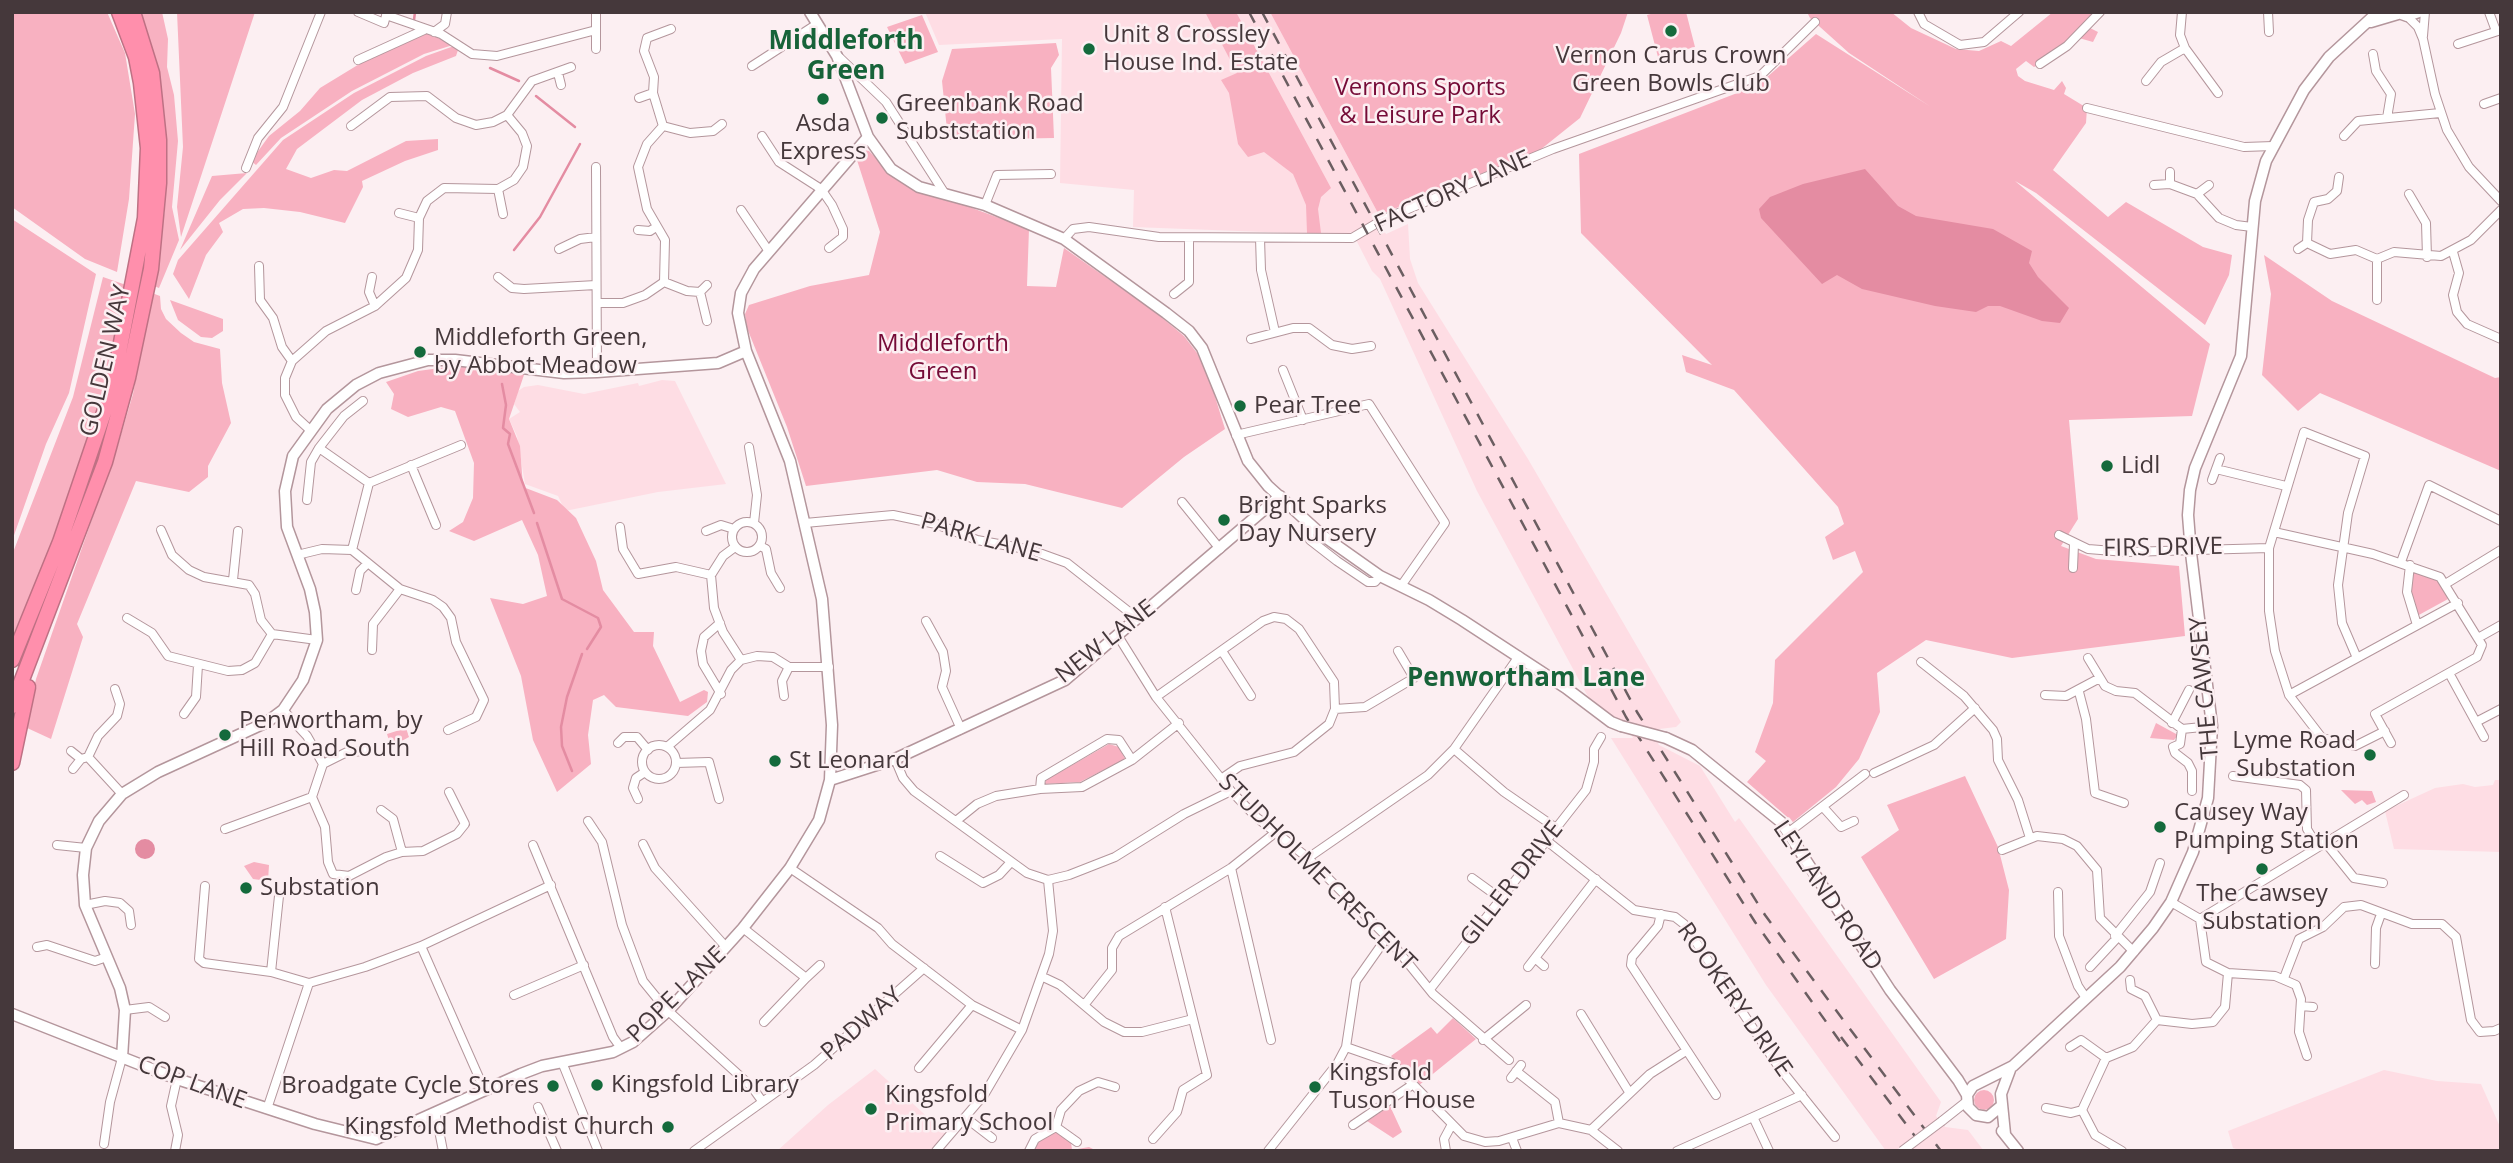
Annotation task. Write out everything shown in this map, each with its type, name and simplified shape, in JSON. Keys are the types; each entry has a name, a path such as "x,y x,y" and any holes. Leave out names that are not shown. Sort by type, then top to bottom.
{"highway":[{"name":"GOLDEN WAY","path":"12,660 60,542 105,412 145,218 148,148 141,83 136,57 119,12"},
{"name":"GOLDEN WAY","path":"12,706 105,463 128,378 151,270 159,183 159,140 152,73 133,12"},
{"path":"12,763 24,700 52,598"}],"street":[{"path":"246,168 258,138 283,107 321,12"},
{"path":"358,12 384,23 387,14 434,32 472,54 497,56 596,30"},
{"path":"434,32 444,24 447,12"},
{"path":"596,12 596,49"},
{"name":"LEYLAND ROAD","path":"810,12 837,56 868,137 878,155 901,177 945,194 985,205 1064,239 1188,331 1207,359 1236,435 1258,474 1348,556 1380,576 1429,600 1520,656 1611,722 1666,738 1692,750 1737,784 1789,832 1890,990 1958,1080 1972,1091"},
{"path":"1918,12 1924,24 1960,45 1984,42 2019,12"},
{"path":"2040,64 2067,46 2100,12"},
{"path":"2182,12 2180,35 2185,48 2218,93"},
{"path":"2268,12 2269,32"},
{"name":"THE CAWSEY","path":"1972,1091 2013,1066 2134,952 2171,902 2202,825 2211,773 2212,726 2188,515 2195,468 2233,379 2245,333 2257,192 2273,146 2304,90 2329,57 2378,12"},
{"path":"2358,30 2375,20 2419,12"},
{"path":"2423,39 2425,12"},
{"path":"2458,44 2498,31 2489,12"},
{"path":"2400,14 2418,27 2440,113 2469,167 2501,201"},
{"name":"FACTORY LANE","path":"1064,239 1073,229 1089,227 1128,234 1189,239 1353,238 1384,219 1552,149 1760,76 1815,22"},
{"path":"752,66 817,24"},
{"path":"663,126 653,93 654,77 645,51 647,38 671,29"},
{"path":"358,60 424,30"},
{"path":"2146,81 2161,62 2185,48"},
{"path":"2373,54 2375,71 2383,78 2390,94 2387,118"},
{"path":"837,56 886,102 945,194"},
{"path":"351,126 390,97 426,96 456,118 476,125 493,122 507,114 532,81 571,67"},
{"path":"558,73 561,85"},
{"path":"639,98 653,93"},
{"path":"2484,104 2501,98"},
{"path":"2087,108 2244,147 2273,146"},
{"path":"2344,136 2358,121 2440,113"},
{"path":"309,429 296,417 285,395 285,378 292,361 326,331 375,306 406,278 418,250 419,218 427,201 444,188 498,189 514,180 523,167 527,146 522,133 507,114"},
{"path":"663,126 690,133 713,131 722,124"},
{"path":"663,126 647,144 638,167 640,188 656,227 665,240 664,282"},
{"path":"762,136 779,162 821,189 843,229 839,243 829,248"},
{"name":"POPE LANE","path":"376,1145 532,1070 600,1056 621,1048 646,1032 743,928 789,868 819,820 830,780 829,667 822,599 780,430 746,351 738,318 739,301 747,280 768,250 868,137"},
{"path":"596,167 597,372"},
{"path":"2170,172 2170,184"},
{"path":"985,205 997,175 1051,174"},
{"path":"2298,249 2307,243 2314,202 2328,199 2337,191 2339,177"},
{"path":"2154,186 2170,184 2197,194 2219,218 2236,225 2252,227"},
{"path":"2197,194 2209,185"},
{"path":"498,189 503,214"},
{"path":"2409,194 2426,223 2427,257"},
{"path":"741,210 768,250"},
{"path":"2307,243 2330,254 2356,250 2377,259 2395,252 2427,257 2453,252 2483,231 2501,210"},
{"path":"399,213 419,218"},
{"path":"638,230 650,231 656,227"},
{"path":"559,249 580,239 596,237"},
{"path":"1174,294 1189,282 1189,239"},
{"path":"1260,239 1261,270 1275,332"},
{"path":"2453,252 2459,273 2453,295 2457,312 2467,324 2501,339"},
{"path":"2377,259 2377,300"},
{"path":"259,266 260,300 273,318 282,347 292,361"},
{"path":"372,276 369,292 375,306"},
{"path":"498,277 512,288 524,289 596,285"},
{"path":"664,282 676,289 704,289 707,321"},
{"path":"597,303 624,303 645,296 664,282"},
{"path":"1251,339 1275,332 1310,328 1332,345 1352,349 1371,346"},
{"path":"104,1144 110,1102 122,1058 125,1010 85,905 83,875 86,848 99,821 122,794 158,772 250,733 283,710 303,680 317,640 310,589 286,522 285,491 293,456 309,429 327,409 356,385 403,365 455,360 564,373 597,372 718,363 746,351"},
{"path":"1283,370 1303,420"},
{"path":"307,499 312,462 319,448 344,416 363,401"},
{"path":"1236,435 1369,404 1444,519 1444,526 1401,586"},
{"path":"2357,658 2344,630 2338,604 2341,549 2365,456 2304,432 2269,548 2269,611 2275,651 2289,695 2322,738 2355,746 2385,731"},
{"path":"369,482 461,445"},
{"path":"749,447 757,495 754,523 761,531 760,546"},
{"path":"319,448 369,482"},
{"path":"2212,480 2220,458"},
{"path":"411,465 436,525"},
{"path":"2216,469 2286,486"},
{"path":"352,550 369,482"},
{"path":"2400,562 2429,485 2501,521"},
{"name":"NEW LANE","path":"830,780 895,759 1065,680 1280,496"},
{"path":"1182,502 1220,549"},
{"name":"PARK LANE","path":"805,523 893,515 936,524 977,540 1031,550 1068,563 1138,619"},
{"path":"754,523 741,523 734,529 732,538 735,547 748,553 760,546"},
{"path":"706,531 721,525 734,529"},
{"path":"620,527 623,549 638,574 676,567 711,575"},
{"path":"161,530 172,555 190,570 204,577 233,580 251,588 261,620 272,634 317,640"},
{"path":"233,580 238,531"},
{"path":"2274,532 2400,562 2440,577 2447,583 2482,645 2481,653 2375,714 2391,743"},
{"name":"FIRS DRIVE","path":"2059,535 2074,544 2126,552 2269,548"},
{"path":"2073,568 2074,544"},
{"path":"760,546 766,549 771,573 780,588"},
{"path":"735,547 723,556 711,575 715,608 720,623 741,660"},
{"path":"297,555 322,549 352,550 400,589 433,600 443,607 451,618 456,642 482,691 484,700 475,717 448,730"},
{"path":"2447,583 2501,550"},
{"path":"356,590 360,571 368,562"},
{"path":"2410,565 2407,592 2417,625"},
{"path":"372,650 373,624 400,589"},
{"path":"2289,695 2458,603"},
{"path":"1156,697 1264,621 1274,617 1286,620 1299,629 1329,672 1336,691 1335,709 1329,724 1305,745 1280,757 1240,766 1220,779"},
{"path":"127,618 145,627 168,656 228,671 242,670 255,663 272,634"},
{"path":"926,621 943,652 946,671 942,687 961,729"},
{"path":"720,623 704,638 701,651 703,664 721,694"},
{"path":"2478,638 2501,625"},
{"name":"STUDHOLME CRESCENT","path":"1118,636 1156,697 1231,791 1308,858 1387,937 1431,988 1433,995 1509,1060"},
{"path":"1222,651 1251,696"},
{"path":"1335,709 1365,708 1414,678 1398,651"},
{"path":"667,747 676,763 673,772 664,778 654,778 645,772 642,763 648,750 657,746 667,747 694,727 721,694 731,670 741,660 757,656 773,657 789,667 829,667"},
{"path":"1308,858 1404,794 1454,749 1520,656"},
{"path":"2088,659 2098,679 2116,691 2135,693 2182,729 2212,726"},
{"path":"184,714 196,697 198,665"},
{"path":"784,696 782,681 789,667"},
{"path":"1922,668 1975,708 1997,739 1998,760 2018,800 2030,838"},
{"path":"2449,673 2484,737"},
{"path":"2045,695 2055,698 2079,692 2098,679"},
{"path":"73,769 85,758 98,736 117,716 120,704 115,689"},
{"path":"2172,723 2189,690"},
{"path":"2079,692 2086,719 2095,793 2124,803"},
{"path":"1789,832 1869,773 1934,745 1975,708"},
{"path":"2476,722 2501,709"},
{"path":"283,710 307,736 323,764"},
{"path":"956,821 978,804 996,796 1040,789 1082,787 1132,760 1179,723"},
{"path":"2182,729 2180,744 2174,747 2175,753 2188,763 2192,771 2192,791"},
{"path":"618,743 624,737 637,737 648,750"},
{"name":"GILLER DRIVE","path":"1431,988 1586,790 1594,749 1601,737"},
{"path":"1040,789 1041,778 1107,739 1119,740 1132,760"},
{"path":"1454,749 1504,792 1556,828"},
{"path":"71,751 85,758 122,794"},
{"path":"366,751 347,752 323,764 312,797 325,827 328,862 333,874 349,876 402,852 423,851 457,834 465,824 449,792"},
{"path":"895,759 903,778 914,791 1027,873 1048,880 1115,857 1184,814 1231,791"},
{"path":"676,763 709,762 719,799"},
{"path":"638,799 634,788 636,778 645,772"},
{"path":"2233,776 2300,785 2306,790 2307,829 2354,878 2383,883"},
{"path":"2200,919 2404,795"},
{"path":"225,829 312,797"},
{"path":"1822,807 1841,827 1854,821"},
{"path":"381,810 393,819 402,852"},
{"path":"588,821 602,842 631,955 653,995 752,1087 762,1101"},
{"path":"1085,1004 1112,970 1112,948 1119,936 1231,868 1276,832"},
{"path":"2003,850 2030,838 2063,839 2089,858 2097,870 2100,882 2100,918 2116,937 2134,952"},
{"name":"ROOKERY DRIVE","path":"1547,841 1634,910 1675,917 1685,924 1778,1066 1835,1137"},
{"path":"643,844 655,868 726,947"},
{"path":"57,845 86,848"},
{"path":"533,845 613,1037 621,1048"},
{"path":"940,856 983,883 999,875 1011,862"},
{"path":"2090,967 2150,892 2160,863"},
{"path":"789,868 878,928 972,1005 1022,1030"},
{"path":"1231,868 1271,1040"},
{"path":"1472,878 1501,899"},
{"path":"1528,967 1596,879"},
{"path":"936,1151 966,1118 1000,1073 1022,1030 1043,977 1053,931 1048,880"},
{"path":"205,886 199,959 204,963 271,972 309,983 365,967 421,946 551,885"},
{"path":"2058,892 2059,936 2078,986 2086,998"},
{"path":"271,972 279,896"},
{"path":"85,905 105,901 120,903 129,911 131,925"},
{"path":"2171,902 2200,919"},
{"path":"2284,978 2299,939 2323,926 2337,911 2361,905 2412,924 2442,925 2456,937 2471,1020 2480,1032 2501,1028"},
{"path":"1153,1139 1177,1112 1183,1090 1207,1075 1165,907"},
{"path":"1661,914 1658,926 1632,957 1631,965 1716,1095"},
{"path":"2375,964 2376,928 2381,914"},
{"path":"2200,919 2206,962 2228,973 2284,978 2296,985 2301,1006 2299,1032 2307,1056"},
{"path":"743,928 806,978"},
{"path":"1268,1151 1337,1064 1346,1047 1356,981 1387,937"},
{"path":"37,947 47,945 95,961 107,957"},
{"path":"421,946 485,1091"},
{"path":"1535,958 1544,966"},
{"path":"514,995 584,965"},
{"path":"764,1022 820,965"},
{"name":"PADWAY","path":"694,1151 814,1065 924,968"},
{"path":"2157,1020 2192,1024 2213,1022 2225,1007 2228,973"},
{"path":"1043,977 1085,1004 1104,1022 1124,1032 1142,1031 1193,1019"},
{"path":"2130,980 2131,989 2145,996 2157,1020"},
{"path":"267,1109 309,983"},
{"path":"1483,1040 1526,1004"},
{"path":"919,1068 972,1005"},
{"path":"2301,1006 2313,1007"},
{"path":"125,1010 149,1007 165,1017"},
{"name":"COP LANE","path":"12,1013 177,1079 376,1145"},
{"path":"1581,1014 1629,1092"},
{"path":"2046,1108 2071,1113 2082,1110 2106,1058 2133,1047 2157,1020"},
{"path":"2070,1047 2081,1040 2106,1058"},
{"path":"1346,1047 1385,1059 1451,1126 1465,1136 1485,1142 1513,1138 1559,1123 1591,1130 1613,1149"},
{"path":"1591,1130 1629,1092 1686,1051"},
{"path":"562,1062 595,1150"},
{"name":"THE CAWSEY","path":"2001,1094 2003,1082 2013,1066"},
{"path":"1207,1071 1215,1078"},
{"path":"1516,1072 1555,1102 1559,1123"},
{"path":"175,1151 178,1135 171,1106 177,1079"},
{"path":"1029,1151 1035,1139 1056,1127 1069,1098 1084,1087 1098,1082 1115,1087"},
{"path":"1902,1151 1942,1121 1972,1091 1993,1084 2001,1094 2000,1107 2005,1134"},
{"path":"1356,1119 1412,1085"},
{"path":"1972,1091 1976,1115 1988,1117 2018,1151"},
{"path":"1677,1151 1697,1148 1802,1095"},
{"path":"538,1107 557,1151"},
{"path":"1988,1117 2000,1107"},
{"path":"2082,1110 2095,1135 2122,1151"},
{"path":"436,1115 443,1151"},
{"path":"966,1118 992,1138"},
{"path":"1754,1119 1769,1151"},
{"path":"1446,1151 1444,1139 1451,1126"},
{"path":"1056,1127 1077,1142"},
{"path":"1513,1138 1517,1151"}],"shaded area":[{"path":"925,12 1270,12 1379,215 1376,217 1386,234 1408,224 1410,259 1418,283 1528,459 1681,722 1676,727 1651,730 1659,745 1700,766 1735,822 1739,818 1941,1102 1936,1116 1945,1127 1968,1130 1984,1151 1886,1151 1766,985 1611,738 1633,738 1626,724 1593,706 1477,491 1380,279 1372,271 1352,232 1344,235 1133,227 1134,190 1060,183 1062,39 939,45"},
{"path":"1865,169 1898,206 1916,216 1993,229 2032,251 2029,263 2038,277 2069,308 2060,323 2042,321 2000,306 1988,306 1976,312 1935,306 1862,289 1837,275 1822,284 1761,218 1759,209 1770,197 1803,184"},
{"path":"662,380 675,381 726,484 658,492 565,511 558,496 525,484 517,436 509,419 520,412 514,404 518,391 524,387 538,385 584,394"},
{"path":"2495,780 2501,780 2501,852 2394,849 2385,811 2435,788 2463,784 2475,787 2493,785"},
{"path":"145,839 152,842 155,849 152,856 145,859 138,856 135,849 138,842"},
{"name":"Kingsfold Primary School","path":"875,1069 946,1134 929,1151 777,1151 828,1105"},
{"path":"2384,1070 2437,1081 2481,1084 2501,1129 2501,1151 2242,1151 2233,1148 2228,1131"}],"green space":[{"path":"12,12 107,12 125,53 135,114 129,199 117,272 85,259 12,207"},
{"path":"140,12 162,12 168,39 167,67 174,95 178,141 172,207 179,240 159,288 154,286 165,208 166,153"},
{"path":"177,12 255,12 181,237 177,207 183,147"},
{"path":"1205,12 1236,12 1331,188 1321,197 1318,209 1321,233 1307,233 1306,205 1293,174 1264,152 1248,157 1238,144 1229,93 1221,80 1237,73"},
{"name":"Vernons Sports & Leisure Park","path":"1270,12 1628,12 1621,33 1580,118 1540,150 1379,215"},
{"name":"Vernon Carus Crown Green Bowls Club","path":"1658,12 1686,12 1695,47 1658,57 1647,15"},
{"path":"1807,12 1891,12 1911,28 1956,49 1979,51 2001,41 2011,46 2053,12 2100,12 2088,27 2098,32 2093,42 2079,38 2034,67 2026,61 2016,69 2018,76 2025,81 2054,90 2062,81 2066,88 2064,94 2087,108 2086,123 2053,170 2108,217 2126,202 2203,247 2232,255 2229,275 2205,325 2036,193 2015,181 2210,344 2192,416 2069,420 2078,519 2061,546 2096,559 2179,566 2185,636 2012,658 1926,640 1877,673 1880,712 1859,759 1836,787 1793,822 1747,782 1766,761 1755,752 1773,703 1775,660 1863,572 1855,551 1833,560 1825,537 1844,524 1838,507 1734,390 1686,372 1682,355 1712,365 1581,233 1579,154 1758,85 1816,34 1931,107 1849,53 1810,18"},
{"path":"922,15 938,52 905,64 887,27"},
{"path":"426,32 453,45 424,54 352,91 281,138 256,165 251,161 269,136 300,111 320,88 361,63"},
{"path":"1056,43 1059,55 1051,68 1054,138 948,140 942,81 952,49"},
{"path":"454,46 458,50 456,56 413,73 362,100 297,149 286,169 311,178 334,170 347,171 406,141 438,139 438,150 405,161 362,181 363,187 345,223 300,212 264,208 243,209 219,223 223,232 206,255 189,299 173,274 178,260 283,140 354,93 426,56"},
{"name":"Middleforth Green","path":"864,150 869,151 899,181 1029,229 1027,286 1056,287 1064,248 1154,311 1184,336 1197,353 1209,377 1225,429 1184,457 1122,508 1025,484 977,482 937,470 806,486 787,427 747,328 745,314 749,305 810,286 869,275 880,232 856,157"},
{"path":"247,173 220,200 180,250 212,176"},
{"path":"12,219 96,274 69,393 46,444 12,541"},
{"path":"2264,255 2332,301 2495,378 2501,377 2501,471 2320,393 2298,411 2262,375 2271,294"},
{"path":"103,277 129,286 113,355 91,436 45,563 12,637 12,555 73,397"},
{"path":"152,293 160,296 161,309 166,319 181,333 194,342 220,349 222,383 231,423 208,466 208,477 189,492 136,481 77,624 83,637 51,739 25,727 36,679 118,445 133,394"},
{"path":"170,300 223,319 223,331 212,338 201,337 178,320"},
{"path":"462,365 525,372 509,419 520,446 523,487 557,500 576,518 596,561 603,590 634,632 654,632 653,646 680,702 704,690 708,692 707,702 688,716 616,707 604,695 593,700 588,735 591,764 557,792 533,740 521,676 490,598 523,604 547,596 538,555 522,520 474,541 449,531 463,522 473,498 474,463 455,411 441,407 408,417 391,409 394,394 386,382 418,371"},
{"path":"2411,571 2439,581 2448,599 2417,616 2410,592"},
{"path":"2156,723 2178,735 2174,740 2150,738"},
{"path":"406,728 409,737 391,747 387,734"},
{"path":"1109,744 1119,747 1125,759 1080,782 1045,784 1046,780"},
{"path":"1965,776 1998,847 2009,890 2006,939 1934,979 1861,857 1899,830 1887,805"},
{"path":"2341,790 2372,791 2376,802 2367,805 2362,800 2355,804"},
{"path":"254,862 269,865 268,881 253,879 244,866"},
{"path":"1453,1018 1476,1039 1418,1086 1391,1056 1431,1027 1437,1034"},
{"path":"1984,1090 1991,1093 1994,1100 1991,1107 1984,1110 1977,1107 1974,1100 1977,1093"},
{"path":"1390,1106 1402,1132 1393,1138 1367,1121"},
{"path":"1056,1131 1071,1142 1072,1150 1089,1147 1097,1151 1034,1151 1041,1138"}],"waterway":[{"path":"414,20 415,12"},
{"path":"490,68 519,81"},
{"path":"536,96 575,127"},
{"path":"514,250 540,217 580,144"},
{"path":"502,384 506,405 503,428 510,434 508,444 534,513"},
{"path":"537,523 562,599 598,618 601,627 587,649"},
{"path":"572,771 562,746 561,727 567,697 582,654"}],"railway":[{"path":"1249,12 1626,717 1755,922 1844,1047"},
{"path":"1262,12 1637,712 1765,915 1941,1151"},
{"path":"1841,1037 1926,1151"}],"place":[{"name":"Vernon Carus Crown Green Bowls Club","path":"1671,31"},
{"name":"Unit 8 Crossley House Ind. Estate","path":"1089,49"},
{"name":"Asda Express","path":"823,99"},
{"name":"Greenbank Road Subststation","path":"882,118"},
{"name":"Middleforth Green, by Abbot Meadow","path":"420,352"},
{"name":"Pear Tree","path":"1240,406"},
{"name":"Lidl","path":"2107,466"},
{"name":"Bright Sparks Day Nursery","path":"1224,520"},
{"name":"Penwortham, by Hill Road South","path":"225,735"},
{"name":"Lyme Road Substation","path":"2370,755"},
{"name":"St Leonard","path":"775,761"},
{"name":"Causey Way Pumping Station","path":"2160,827"},
{"name":"The Cawsey Substation","path":"2262,869"},
{"name":"Substation","path":"246,888"},
{"name":"Kingsfold Library","path":"597,1085"},
{"name":"Broadgate Cycle Stores","path":"553,1086"},
{"name":"Kingsfold Tuson House","path":"1315,1087"},
{"name":"Kingsfold Primary School","path":"871,1109"},
{"name":"Kingsfold Methodist Church","path":"668,1127"}],"district":[{"name":"Middleforth Green","path":"846,57"},
{"name":"Penwortham Lane","path":"1526,679"}]}
